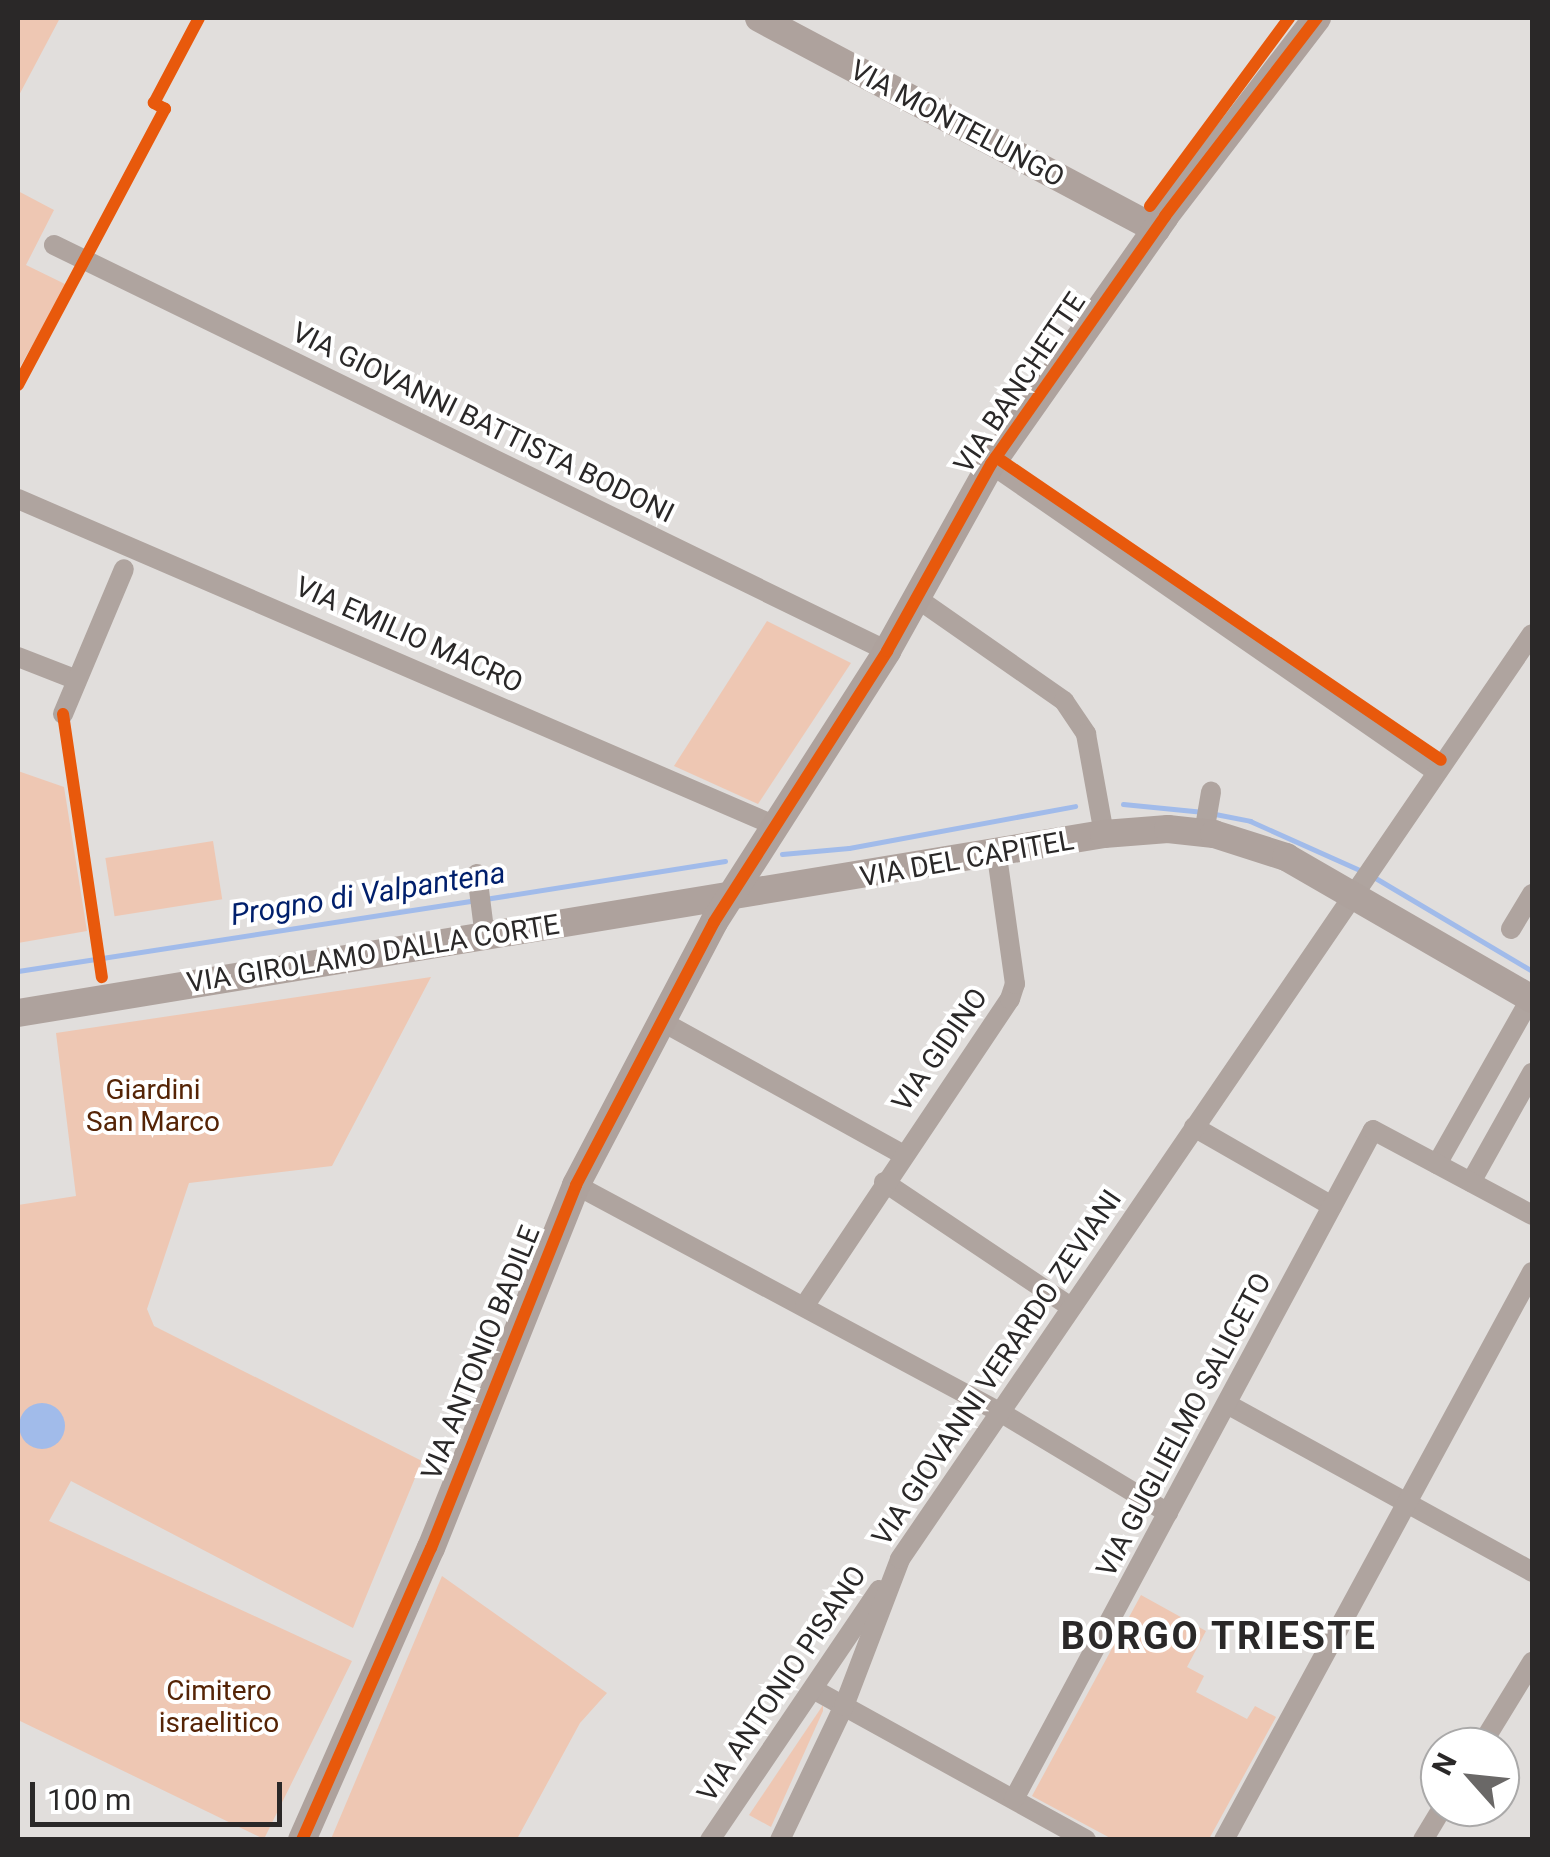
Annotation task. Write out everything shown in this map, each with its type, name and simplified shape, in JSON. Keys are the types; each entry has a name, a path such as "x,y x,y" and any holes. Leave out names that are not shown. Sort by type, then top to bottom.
{"street":[{"name":"VIA MONTELUNGO","path":"759,18 1156,229"},
{"name":"VIA BANCHETTE","path":"730,898 918,600 991,464 1156,229 1317,18"},
{"name":"VIA GIOVANNI BATTISTA BODONI","path":"54,245 887,651"},
{"path":"991,464 1434,770"},
{"name":"VIA EMILIO MACRO","path":"18,498 776,826"},
{"path":"63,714 124,569"},
{"path":"918,600 1064,700 1086,734 1104,834"},
{"name":"VIA GIOVANNI VERARDO ZEVIANI","path":"780,1840 844,1706 900,1559 1434,770 1526,657 1532,634"},
{"path":"18,657 77,680"},
{"path":"1205,825 1211,792"},
{"name":"VIA DEL CAPITEL","path":"730,898 997,856 1104,834 1205,825 1357,888 1532,999"},
{"name":"VIA GIDINO","path":"805,1305 902,1154 1010,999 1015,984 997,856"},
{"path":"477,874 485,937"},
{"path":"1511,929 1532,894"},
{"name":"VIA GIROLAMO DALLA CORTE","path":"18,1014 730,898"},
{"name":"VIA ANTONIO BADILE","path":"302,1840 431,1548 576,1185 730,898"},
{"path":"1532,999 1437,1164 1532,1215"},
{"name":"VIA GIDINO","path":"663,1022 902,1154"},
{"path":"1471,1182 1532,1073"},
{"path":"1194,1127 1332,1206"},
{"name":"VIA GUGLIELMO SALICETO","path":"1014,1799 1373,1130 1437,1164"},
{"path":"884,1182 1069,1306"},
{"path":"576,1185 1000,1412 1168,1513"},
{"path":"1224,1840 1532,1272"},
{"path":"1227,1404 1532,1572"},
{"name":"VIA ANTONIO PISANO","path":"710,1840 900,1559"},
{"path":"1492,1727 1532,1662"},
{"path":"813,1689 1086,1840"}],"green space":[{"path":"18,18 60,18 18,97"},
{"path":"18,191 54,210 26,265 67,285 18,370"},
{"path":"767,621 851,663 758,804 674,766"},
{"path":"18,771 64,787 87,931 18,943"},
{"path":"213,841 222,899 115,916 105,858"},
{"path":"431,977 332,1166 189,1183 147,1309 154,1326 422,1461 353,1628 71,1481 49,1521 352,1661 264,1839 18,1720 18,1205 76,1196 56,1033"},
{"path":"442,1576 607,1693 580,1723 517,1839 331,1839"},
{"path":"1141,1595 1206,1631 1187,1667 1204,1676 1196,1692 1247,1719 1255,1706 1276,1717 1209,1839 1112,1839 1032,1796"},
{"path":"823,1705 823,1711 771,1827 749,1815"}],"water":[{"path":"42,1403 58,1410 65,1426 58,1442 42,1449 26,1442 19,1426 26,1410"}],"waterway":[{"name":"Progno di Valpantena","path":"1123,804 1204,812"},
{"name":"Progno di Valpantena","path":"782,854 849,848 1075,806"},
{"name":"Progno di Valpantena","path":"1215,814 1250,821 1362,871"},
{"name":"Progno di Valpantena","path":"485,899 725,861"},
{"name":"Progno di Valpantena","path":"1372,876 1532,971"},
{"name":"Progno di Valpantena","path":"18,971 474,900"}],"cycle path":[{"path":"18,385 165,109 154,103 199,18"},
{"path":"1150,206 1289,18"},
{"path":"302,1840 431,1548 576,1185 714,922 887,651 991,464 1165,216 1317,18"},
{"path":"996,457 1441,760"},
{"path":"63,714 102,977"}],"district":[{"name":"BORGO TRIESTE","path":"1219,1637"}],"park label":[{"name":"Giardini San Marco","path":"153,1106"},
{"name":"Cimitero israelitico","path":"219,1707"}]}
